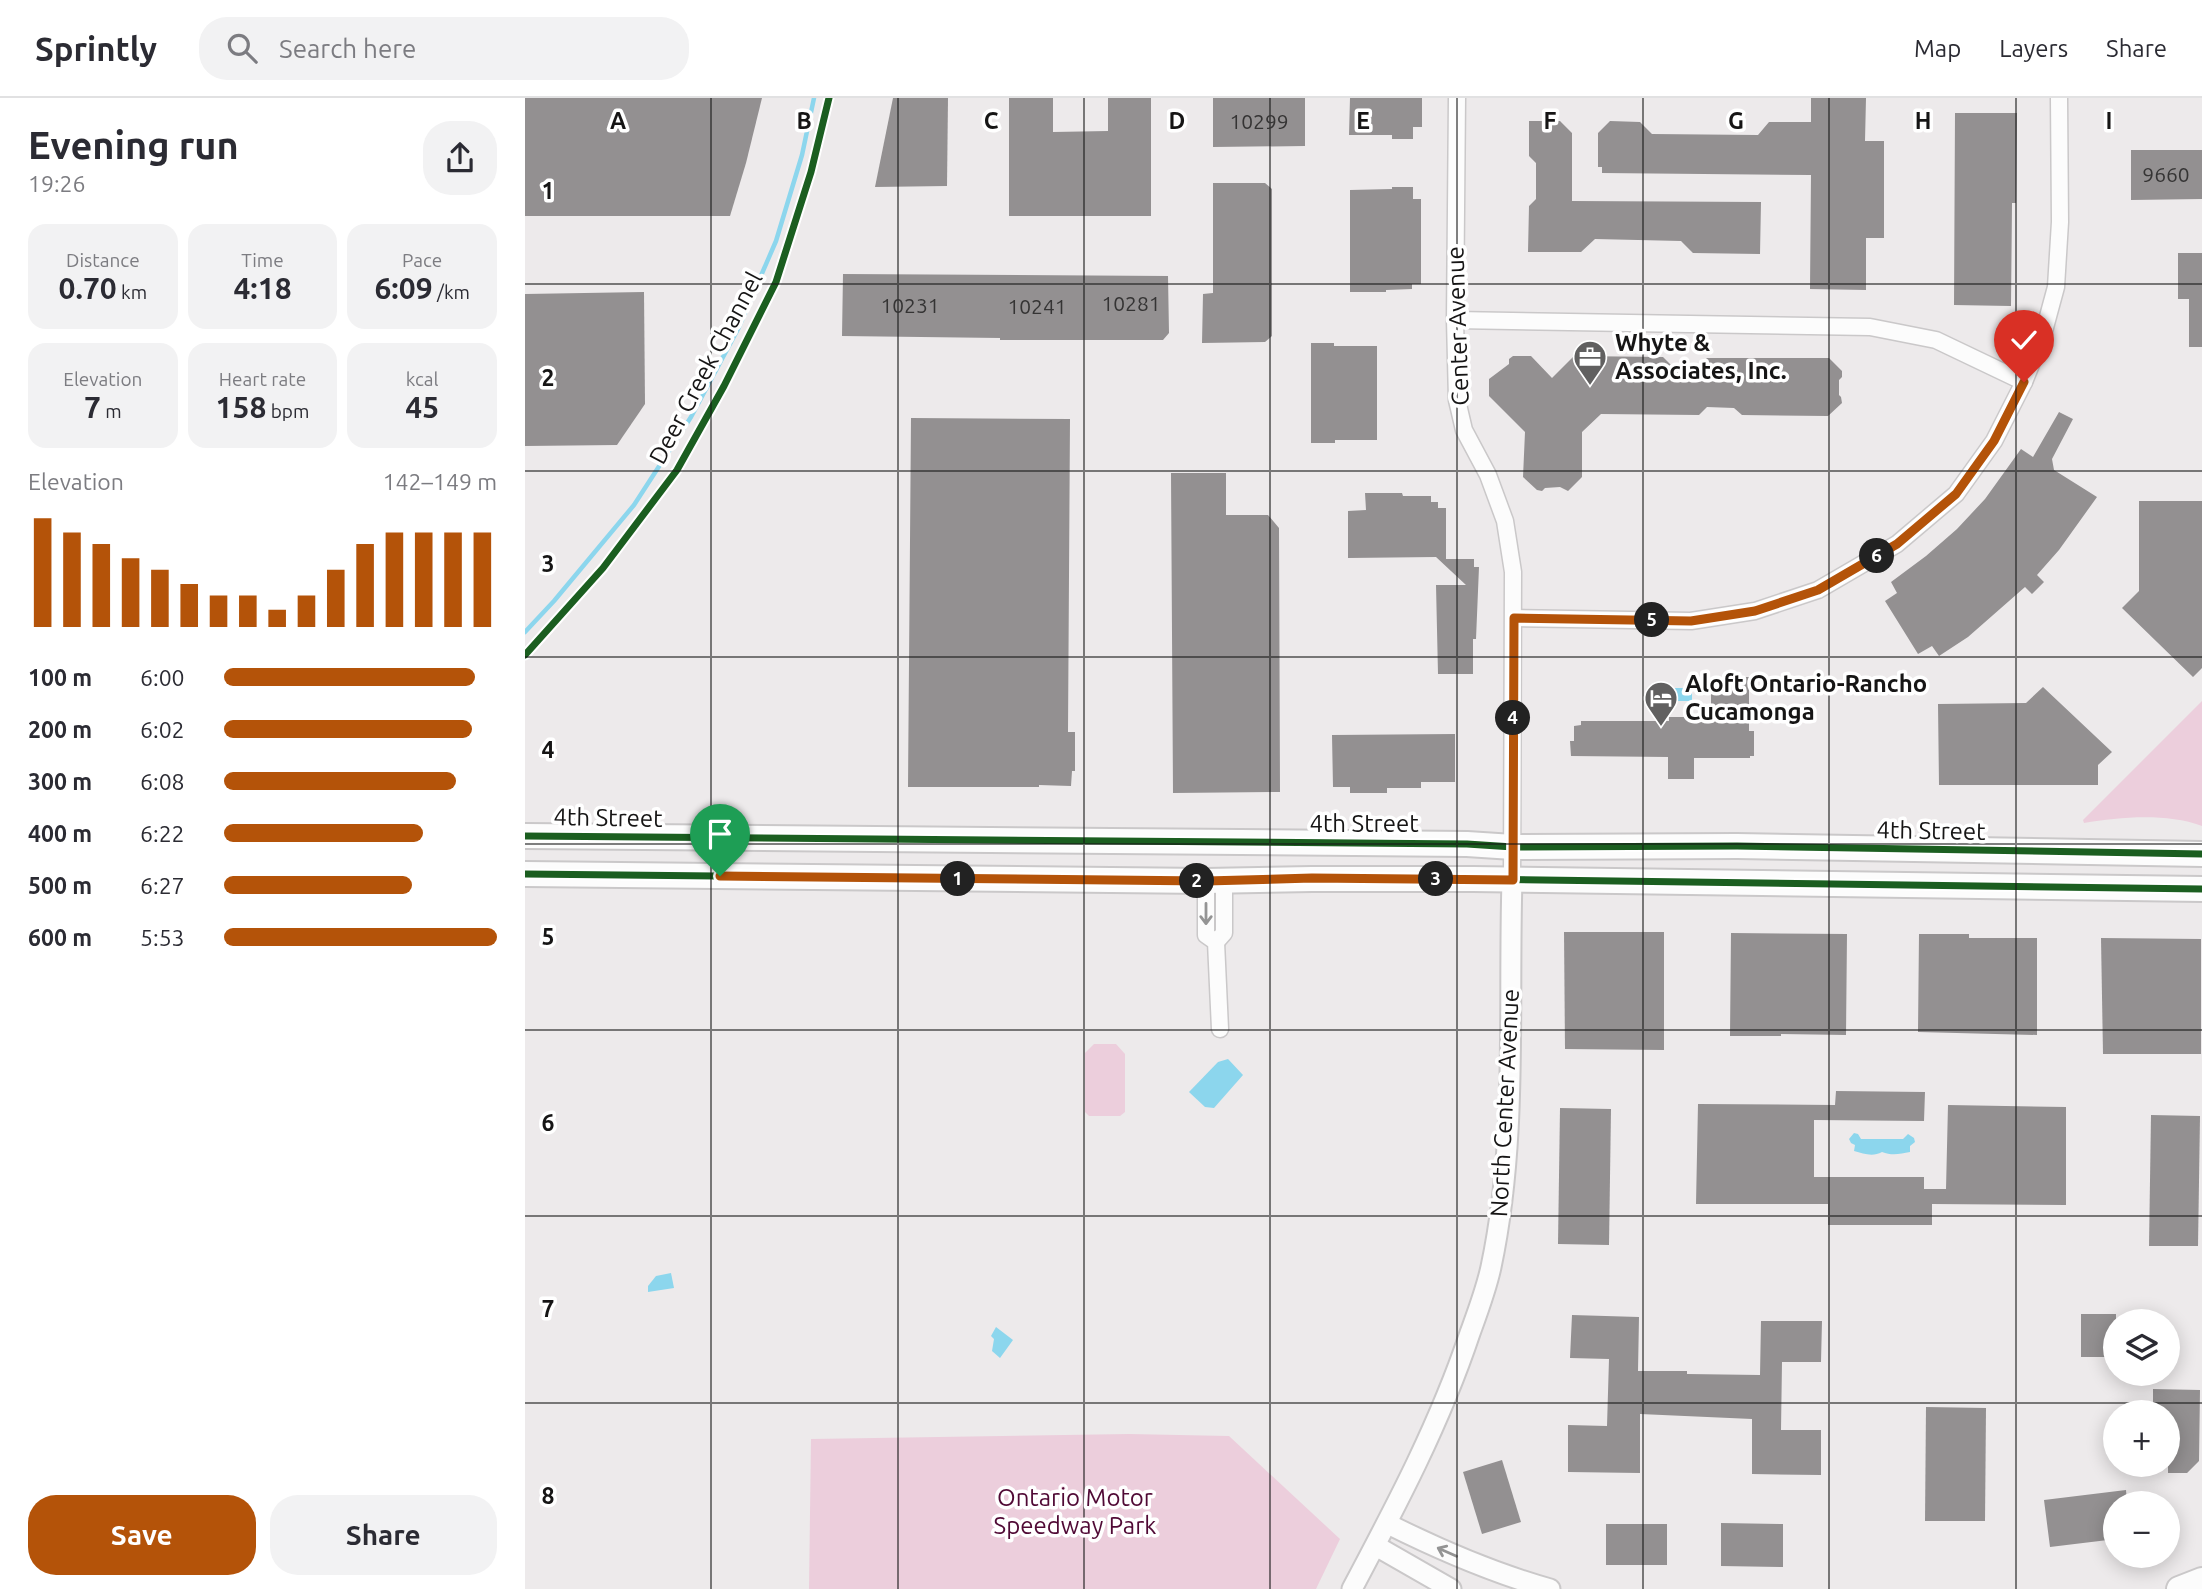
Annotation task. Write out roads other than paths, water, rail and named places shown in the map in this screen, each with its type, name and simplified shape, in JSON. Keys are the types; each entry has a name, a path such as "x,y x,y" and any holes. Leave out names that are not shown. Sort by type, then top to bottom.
{"main road":[{"name":"4th Street","path":"525,836 1467,844 1513,847 1737,846 2202,854"},
{"path":"525,874 1215,881 1312,878 2202,889"},
{"path":"2179,1589 2202,1580"}],"street":[{"name":"Center Avenue","path":"1457,98 1457,400 1464,430 1487,475 1505,521 1513,572 1513,880"},
{"path":"1514,618 1691,621 1755,611 1818,590 1897,544 1956,494 1994,441 2024,382 2043,335 2056,287 2060,222 2059,98"},
{"path":"1455,320 1870,327 1936,340 2024,382"},
{"name":"North Center Avenue","path":"1352,1589 1388,1524 1458,1370 1484,1293 1498,1230 1507,1158 1511,1079 1513,880"},
{"path":"1215,881 1206,935 1216,942 1220,1030"},
{"path":"1388,1524 1473,1563 1550,1589"},
{"path":"1376,1546 1451,1589"}],"water":[{"path":"1664,688 1692,688 1692,701 1664,701"},
{"path":"1228,1059 1243,1075 1214,1108 1205,1107 1189,1092 1218,1062"},
{"path":"1854,1133 1861,1139 1903,1139 1908,1134 1915,1142 1910,1146 1910,1152 1868,1154 1854,1151 1855,1145 1849,1139"},
{"path":"671,1273 674,1288 648,1292 648,1286 656,1276"},
{"path":"996,1327 1013,1340 1000,1358 992,1351 994,1339 991,1336"}],"waterway":[{"path":"525,632 634,505 691,417 738,329 776,241 802,155 814,98"}],"place":[{"name":"Whyte & Associates, Inc.","path":"1590,387"},
{"name":"Aloft Ontario-Rancho Cucamonga","path":"1661,728"}],"park label":[{"name":"Ontario Motor Speedway Park","path":"1075,1512"}]}
